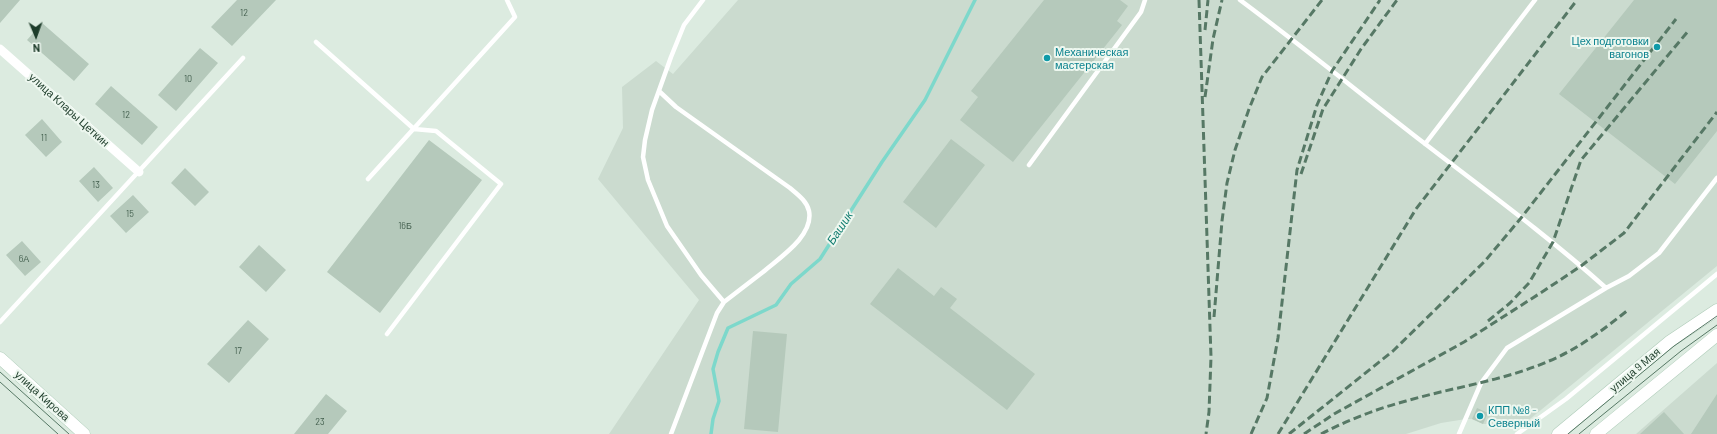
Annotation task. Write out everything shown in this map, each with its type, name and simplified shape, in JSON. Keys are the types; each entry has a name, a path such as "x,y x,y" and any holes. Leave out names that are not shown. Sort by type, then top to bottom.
{"main road":[{"name":"улица 9 Мая","path":"1558,434 1668,342 1717,310"},
{"path":"1596,434 1717,335"},
{"name":"улица Кирова","path":"0,358 84,434"}],"street":[{"name":"улица Клары Цеткин","path":"0,49 139,172"}],"lane":[{"path":"368,179 515,17 507,0"},
{"path":"703,0 684,25 652,110 645,140 643,157 648,180 667,226 701,275 724,302"},
{"path":"1029,165 1141,12 1145,0"},
{"path":"1240,0 1553,242 1606,288"},
{"path":"1425,144 1535,0"},
{"path":"316,42 414,129 436,131 501,184 387,334"},
{"path":"0,322 243,58"},
{"path":"660,92 676,107 790,188 804,201 809,211 808,225 790,250 724,302 717,313 671,434"},
{"path":"1459,434 1481,383 1507,348 1606,288 1629,276 1659,253 1717,178"},
{"path":"1517,434 1566,400 1717,274"}],"shaded area":[{"path":"738,0 1717,0 1717,266 1525,423 1483,424 1472,419 1466,419 1441,423 1406,434 609,434 699,300 598,179 623,128 622,87 656,61 673,74"},
{"path":"1717,363 1717,434 1636,434"}],"building":[{"path":"0,0 20,0 0,23"},
{"path":"237,0 276,0 232,46 211,27"},
{"name":"Механическая мастерская","path":"1044,0 1120,0 1128,6 1117,21 1122,25 1013,162 960,120 978,97 971,91"},
{"name":"Цех подготовки вагонов","path":"1634,0 1717,0 1717,131 1675,184 1559,94"},
{"path":"42,23 89,64 74,81 27,40"},
{"path":"200,48 218,63 176,111 158,95"},
{"path":"111,86 158,127 142,145 95,104"},
{"path":"42,119 62,142 46,157 25,135"},
{"path":"951,139 985,165 936,228 903,202"},
{"path":"429,140 482,180 380,313 327,272"},
{"path":"94,167 113,188 98,202 79,181"},
{"path":"185,168 209,192 195,206 171,183"},
{"path":"133,195 149,212 126,233 110,216"},
{"path":"22,241 41,262 25,276 6,255"},
{"path":"259,245 286,270 266,292 239,267"},
{"path":"898,268 934,296 941,287 957,299 950,308 1035,374 1007,410 870,304"},
{"path":"248,320 269,339 229,383 207,364"},
{"path":"753,331 787,334 778,432 744,429"},
{"path":"326,394 347,411 328,434 294,434"},
{"path":"1717,394 1717,434 1691,434"},
{"name":"КПП №8 - Северный","path":"1477,408 1488,413 1483,424 1472,419"},
{"path":"1664,412 1684,434 1640,434"}],"waterway":[{"name":"Башик","path":"711,434 713,419 719,401 713,369 728,328 776,305 791,284 820,259 882,162 925,100 975,0"}],"tram line":[{"path":"1568,434 1674,346 1717,316"},
{"path":"1579,434 1681,351 1717,325"},
{"path":"0,372 69,434"},
{"path":"0,382 58,434"}],"railway":[{"path":"1199,0 1211,357 1209,412 1206,434"},
{"path":"1205,30 1208,0"},
{"path":"1205,97 1213,39 1222,0"},
{"path":"1214,317 1222,221 1227,183 1235,150 1262,77 1322,0"},
{"path":"1251,434 1267,398 1278,338 1297,170 1317,105 1332,71 1380,0"},
{"path":"1301,174 1323,109 1361,49 1397,0"},
{"path":"1278,434 1416,209 1577,0"},
{"path":"1289,434 1393,351 1485,261 1521,218 1676,19"},
{"path":"1488,321 1510,303 1529,283 1553,242 1581,160 1689,30"},
{"path":"1304,434 1334,414 1464,342 1581,266 1624,233 1717,112"},
{"path":"1321,434 1373,411 1424,396 1496,379 1532,368 1560,356 1580,345 1600,332 1628,310"}],"place":[{"name":"Цех подготовки вагонов","path":"1657,47"},
{"name":"Механическая мастерская","path":"1047,58"},
{"name":"КПП №8 - Северный","path":"1480,416"}]}
